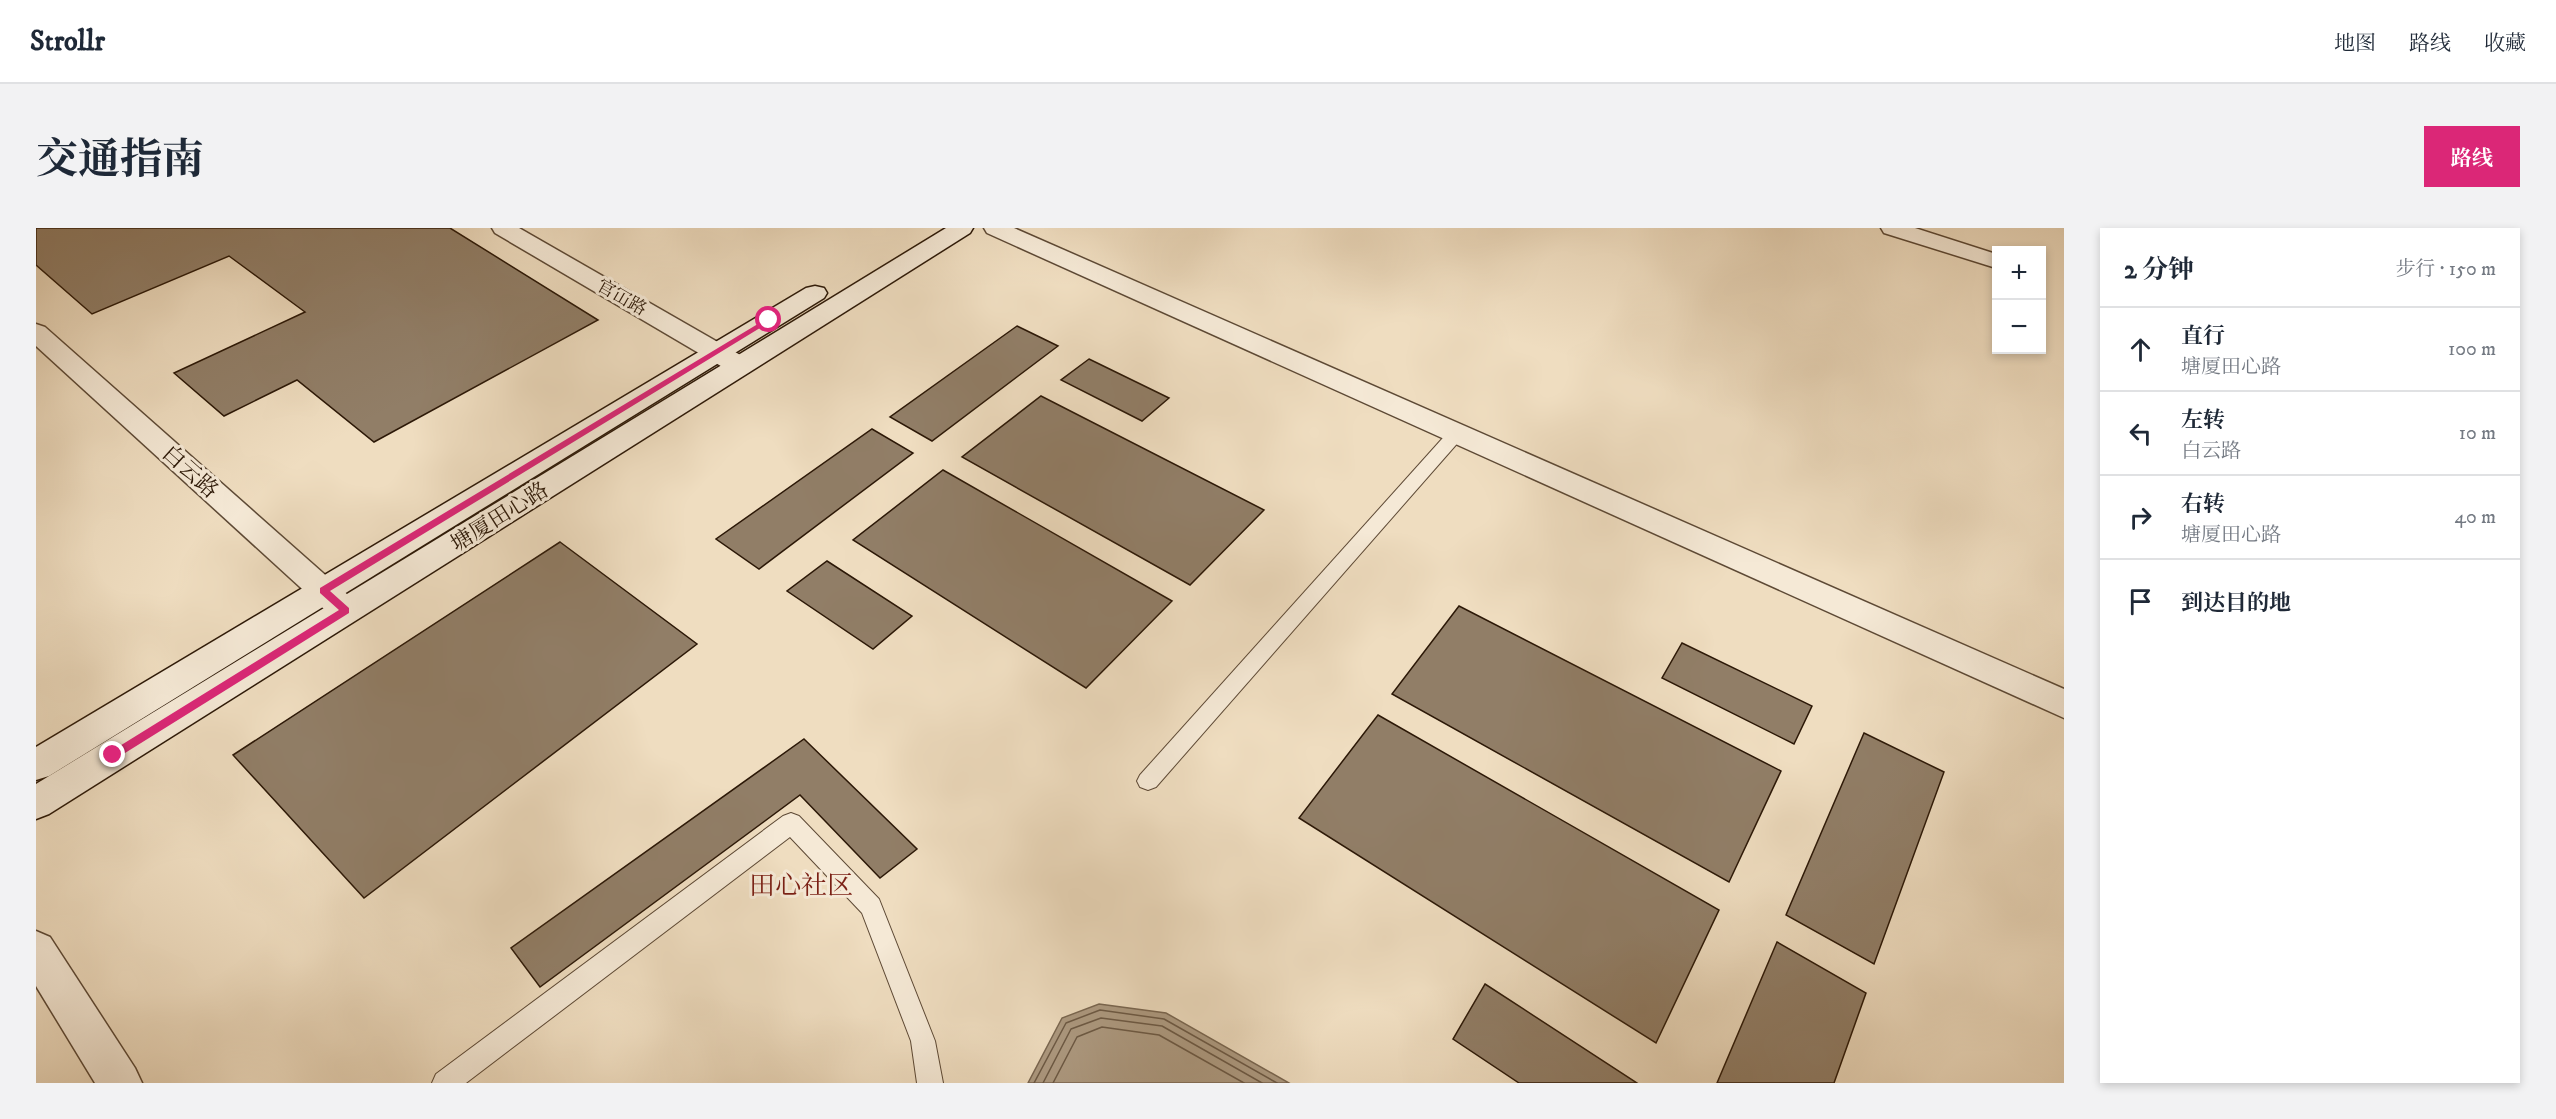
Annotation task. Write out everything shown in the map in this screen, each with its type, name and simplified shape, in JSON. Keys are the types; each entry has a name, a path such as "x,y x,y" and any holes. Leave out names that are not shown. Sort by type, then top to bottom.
{"street":[{"name":"官冚路","path":"503,228 729,359"},
{"name":"塘厦田心路","path":"36,803 346,611 729,359 921,228"},
{"name":"塘厦田心路","path":"36,765 323,591 962,228"},
{"path":"995,228 2064,705"},
{"path":"1892,228 1992,260"},
{"name":"白云路","path":"36,332 346,611"},
{"path":"36,950 120,1083"}],"lane":[{"path":"1148,781 1456,434"},
{"path":"445,1083 791,823 871,906 923,1041 930,1083"}],"water":[{"path":"1099,1004 1166,1013 1289,1083 1028,1083 1062,1018"}],"building":[{"path":"36,228 450,228 598,320 374,442 297,380 224,416 174,373 305,312 229,256 92,314 36,265"},
{"path":"1017,326 1058,346 932,441 890,417"},
{"path":"1089,359 1169,398 1142,421 1061,380"},
{"path":"1041,396 1264,510 1190,585 962,457"},
{"path":"872,429 913,453 759,569 716,539"},
{"path":"943,470 1172,601 1086,688 853,540"},
{"path":"560,542 697,644 364,898 233,755"},
{"path":"827,561 912,616 873,649 787,591"},
{"path":"1459,606 1781,771 1729,882 1392,694"},
{"path":"1682,643 1812,706 1794,744 1662,678"},
{"path":"1378,715 1719,910 1656,1043 1299,818"},
{"path":"1864,733 1944,772 1874,964 1786,915"},
{"path":"804,739 917,849 880,878 800,795 540,987 511,948"},
{"path":"1777,942 1866,993 1834,1083 1717,1083"},
{"path":"1485,984 1637,1083 1519,1083 1453,1039"}],"district":[{"name":"田心社区","path":"801,885"}],"route":[{"path":"113,755 346,611 323,591 769,320"}]}
